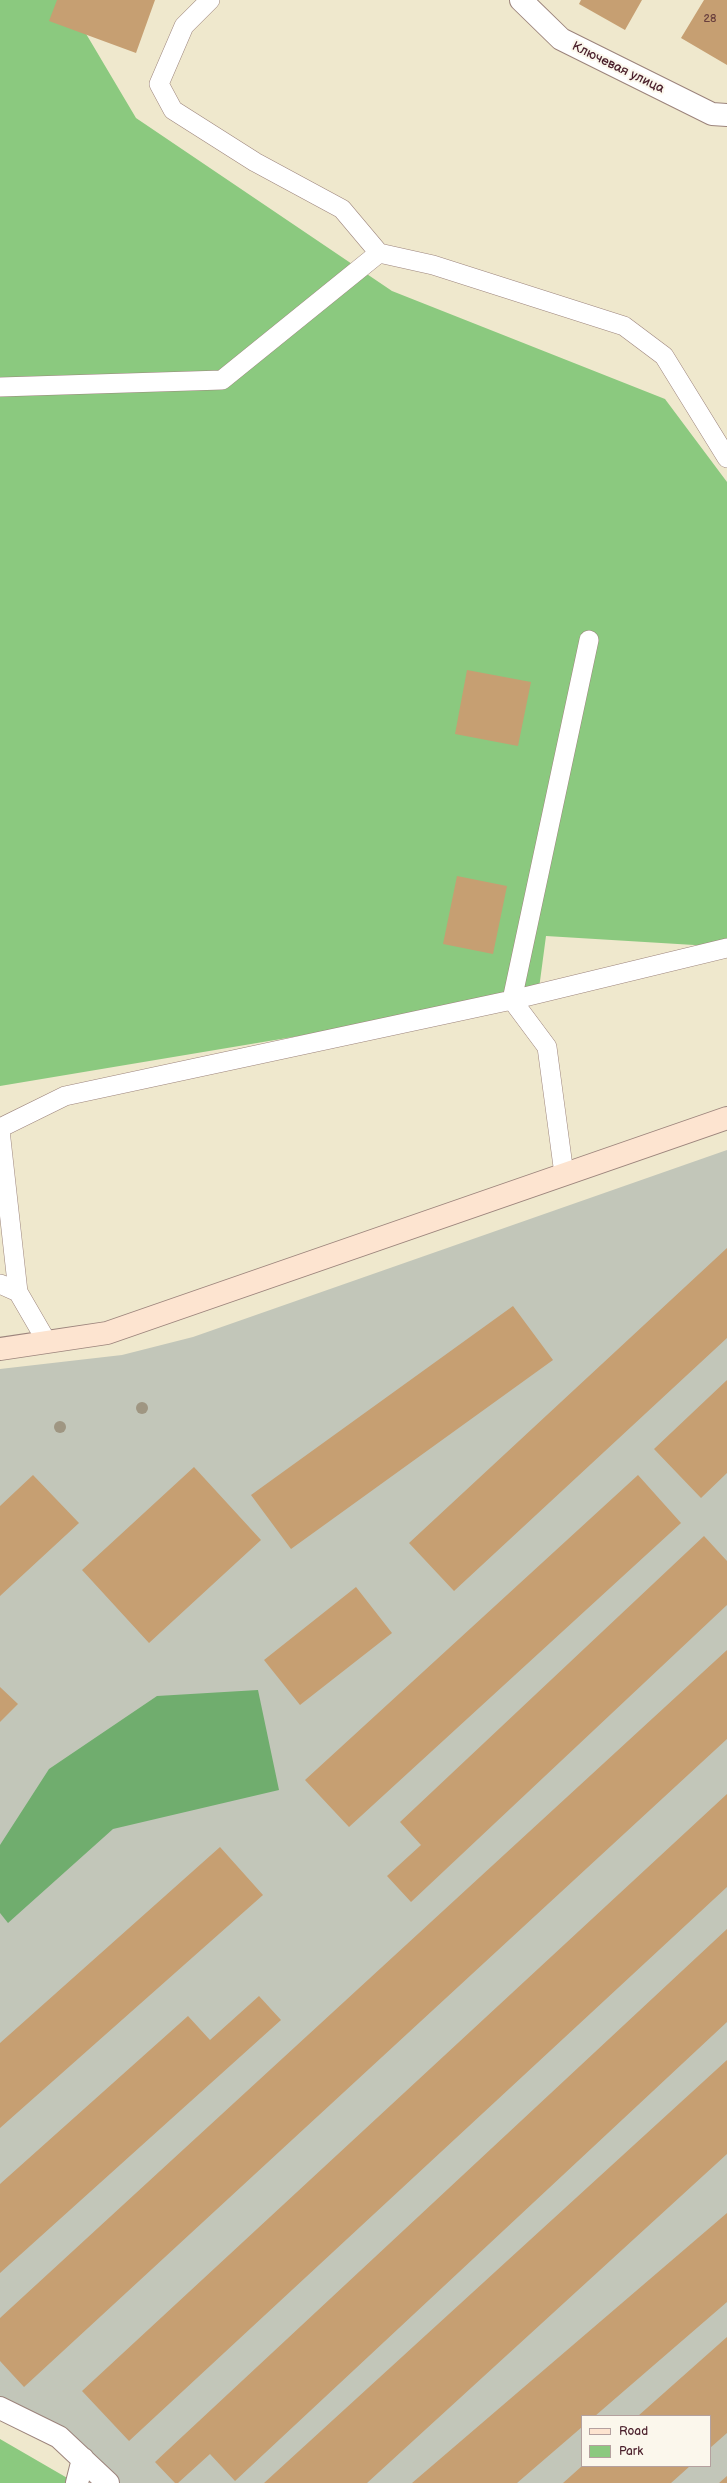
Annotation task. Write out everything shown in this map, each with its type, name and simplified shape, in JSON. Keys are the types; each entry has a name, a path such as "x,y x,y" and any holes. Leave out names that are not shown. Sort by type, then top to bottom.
{"street":[{"name":"Ключевая улица","path":"521,0 561,39 712,114 727,115"},
{"path":"0,1350 107,1333 727,1118"},
{"path":"0,2408 59,2436 108,2483"},
{"path":"77,2483 83,2459"}],"lane":[{"path":"210,0 184,26 159,84 173,110 255,162 342,209 379,253 434,265 624,326 664,356 727,458"},
{"path":"0,387 222,380 379,253"},
{"path":"564,1174 547,1047 512,1000 588,640"},
{"path":"47,1342 18,1292 0,1129 65,1096 512,1000 727,948"},
{"path":"0,1284 18,1292"}],"shaded area":[{"path":"727,1150 727,2483 98,2483 74,2459 0,2416 0,1369 122,1355 193,1337"}],"green space":[{"path":"0,0 66,0 136,118 392,291 665,399 727,482 727,947 546,936 538,996 0,1086"},
{"path":"258,1690 279,1790 113,1829 8,1923 0,1913 0,1845 49,1769 157,1696"},
{"path":"0,2439 69,2479 72,2483 0,2483"}],"building":[{"path":"57,0 155,0 136,53 49,21"},
{"path":"581,0 642,0 625,30 579,4"},
{"path":"704,0 727,0 727,65 681,38"},
{"path":"467,670 531,682 518,746 455,734"},
{"path":"457,876 507,886 493,954 443,944"},
{"path":"727,1248 727,1338 454,1591 409,1543"},
{"path":"513,1306 553,1360 291,1549 251,1495"},
{"path":"727,1380 727,1473 701,1498 654,1449"},
{"path":"194,1467 261,1540 149,1643 82,1570"},
{"path":"33,1475 79,1523 0,1596 0,1506"},
{"path":"638,1475 681,1523 349,1827 305,1780"},
{"path":"704,1536 727,1561 727,1605 411,1902 387,1876 421,1845 400,1822"},
{"path":"356,1587 392,1633 300,1705 264,1660"},
{"path":"727,1650 727,1739 24,2387 0,2361 0,2318"},
{"path":"0,1687 18,1704 0,1722"},
{"path":"727,1794 727,1887 129,2441 82,2391"},
{"path":"220,1847 263,1895 0,2128 0,2043"},
{"path":"727,1929 727,2022 235,2481 210,2454 178,2483 175,2483 155,2462"},
{"path":"259,1996 281,2020 0,2273 0,2184 188,2016 210,2040"},
{"path":"727,2060 727,2154 367,2483 264,2483"},
{"path":"727,2213 727,2302 596,2415 581,2415 581,2428 517,2483 412,2483"},
{"path":"727,2337 727,2433 711,2447 711,2415 639,2415"},
{"path":"581,2467 689,2467 671,2483 563,2483"},
{"path":"727,2476 727,2483 719,2483"}]}
